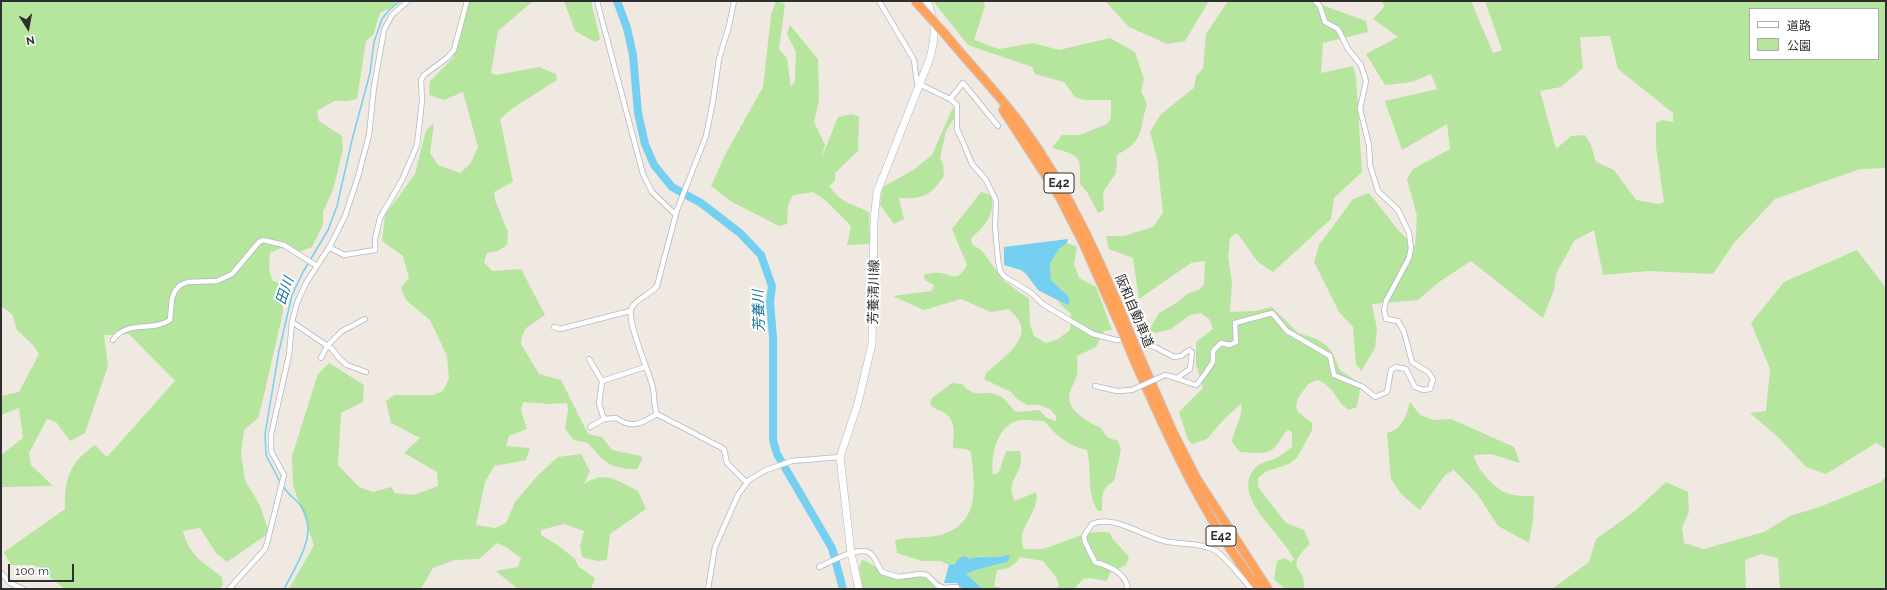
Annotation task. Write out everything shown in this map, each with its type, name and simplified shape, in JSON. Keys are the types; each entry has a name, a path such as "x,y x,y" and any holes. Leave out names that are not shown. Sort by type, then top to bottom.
{"highway":[{"name":"阪和自動車道","path":"915,1 945,34 1022,126 1050,168 1096,254 1126,332 1189,481 1218,532 1259,589"},
{"name":"阪和自動車道","path":"1167,427 1200,484 1268,589"}],"main road":[{"name":"芳養清川線","path":"859,589 849,555 840,457 858,403 872,344 874,220 877,192 920,83 934,43 934,18 928,1"}],"street":[{"path":"229,589 265,549 284,475 271,451 271,434 289,355 292,322 297,304 306,283 329,247 345,216 369,135 374,87 384,30 392,15 408,1"},
{"path":"329,247 344,255 375,250 380,218 402,180 417,145 422,101 421,80 424,75 447,58 454,50 467,1"},
{"path":"598,1 643,174 652,192 677,213"},
{"path":"734,1 718,59 711,118 706,136 677,213 657,286 652,293 634,301 630,311 645,367 653,386 654,408 657,414 724,449 727,463 747,483"},
{"path":"879,1 914,60 917,83 920,83 950,99 957,105 957,129 972,164 986,180 996,201 995,227 998,260 1000,271 1005,278 1030,292 1044,305 1093,334 1116,340 1126,340 1146,344 1174,357 1181,356 1189,350 1192,352 1190,369 1177,378"},
{"path":"1095,386 1117,391 1132,390 1165,375 1196,385 1199,383 1203,373 1213,362 1213,351 1216,347 1221,343 1230,345 1236,342 1235,323 1272,313 1287,331 1330,356 1334,375 1363,386 1375,397 1387,392 1391,370 1396,367 1406,369 1415,387 1423,390 1430,389 1433,384 1433,379 1428,372 1412,362 1404,332 1398,321 1386,319 1385,317 1384,310 1386,301 1406,264 1411,248 1409,233 1403,218 1378,191 1370,165 1369,145 1360,109 1366,81 1361,65 1348,49 1338,29 1325,22 1320,6 1315,1"},
{"path":"950,99 963,83 998,126"},
{"path":"112,340 120,331 128,328 165,324 170,320 172,298 180,285 188,282 217,281 232,274 259,242 263,240 284,245 316,266"},
{"path":"554,327 560,329 630,311"},
{"path":"321,358 327,346 342,331 365,319"},
{"path":"292,322 332,349 339,358 347,364 366,372"},
{"path":"589,359 602,381 599,404 604,419"},
{"path":"602,381 645,367"},
{"path":"590,427 604,419 616,418 625,424 641,424 657,414"},
{"path":"708,589 716,547 735,502 747,483 766,470 792,461 840,457"},
{"path":"1128,589 1125,578 1111,567 1095,562 1085,542 1084,536 1092,524 1104,520 1146,533 1165,541 1183,542 1207,547 1217,551 1251,589"},
{"path":"819,567 849,555 856,550 864,550 872,554 882,572 891,576 927,575 937,585 943,588 957,589"},
{"path":"1,573 10,583 23,589"}],"green space":[{"path":"1,1 395,1 396,5 380,13 373,35 366,41 357,99 334,101 317,111 319,121 342,136 343,149 333,190 323,212 323,225 312,247 299,252 281,248 270,253 269,268 272,280 281,284 283,312 258,418 244,430 241,454 245,480 260,506 269,533 227,562 216,553 200,528 183,531 193,553 222,577 223,585 220,589 65,589 34,565 11,565 4,552 65,509 67,480 74,465 86,451 95,445 107,457 175,381 129,334 104,335 108,366 85,433 70,441 56,422 47,419 29,453 31,465 53,486 1,487 1,455 23,438 19,408 1,415 1,396 19,392 39,354 34,346 17,330 12,314 1,306"},
{"path":"468,1 533,1 498,31 491,73 496,75 539,67 556,74 557,80 513,108 500,119 513,182 494,192 495,200 508,232 507,245 498,251 487,253 484,262 492,271 521,269 545,315 526,328 522,336 521,344 539,374 561,380 588,434 602,437 612,450 641,456 642,460 637,469 626,469 611,465 601,458 588,443 574,440 565,429 568,410 567,403 549,404 523,402 521,410 527,429 509,436 506,446 530,448 526,460 494,466 485,482 476,525 495,528 506,523 515,502 538,475 558,457 581,454 590,471 584,484 599,478 611,478 638,491 646,509 610,534 607,560 597,561 582,557 580,546 584,531 564,524 541,530 541,535 559,546 575,559 579,567 595,578 591,589 518,589 496,571 518,567 521,558 506,547 497,543 479,559 455,560 433,568 421,589 289,589 314,545 293,485 292,456 318,374 329,363 364,385 363,402 341,413 338,465 359,487 373,492 391,487 395,493 414,495 438,486 437,472 404,453 420,438 391,423 386,401 394,395 433,395 443,391 449,378 447,356 430,320 406,300 401,288 409,278 403,256 382,241 385,215 415,174 426,130 434,123 430,153 438,165 460,173 470,164 478,147 463,92 444,100 429,95 430,81 453,58"},
{"path":"564,1 591,1 600,39 595,42 575,31"},
{"path":"776,1 785,4 779,49 787,58 791,87 795,81 796,52 787,34 790,25 818,59 819,100 814,122 825,145 821,159 838,117 852,114 859,117 858,151 835,173 835,181 829,186 843,200 869,212 870,244 847,245 851,226 824,199 813,192 793,195 788,205 787,224 779,226 732,202 711,186 725,155 763,87 771,15"},
{"path":"933,1 983,1 985,6 974,40 999,49 1033,43 1059,50 1110,38 1135,52 1144,79 1141,91 1147,104 1138,137 1131,146 1117,155 1116,173 1103,192 1104,210 1098,213 1087,192 1080,184 1080,167 1077,158 1068,153 1052,148 1062,135 1080,135 1107,124 1111,118 1111,100 1084,100 1075,97 1064,82 1035,74 1032,67 968,45"},
{"path":"1105,1 1209,1 1185,41 1167,44 1129,27"},
{"path":"1228,1 1311,1 1366,21 1368,32 1323,43 1321,73 1353,66 1356,77 1362,172 1334,198 1331,219 1273,272 1258,262 1237,233 1230,238 1228,257 1232,282 1230,312 1255,311 1272,307 1298,333 1317,339 1327,346 1332,352 1340,370 1361,384 1357,407 1349,410 1324,383 1318,380 1308,384 1298,398 1296,407 1298,412 1312,423 1312,430 1297,458 1289,464 1265,472 1258,478 1258,487 1286,523 1304,530 1310,544 1302,552 1297,564 1304,582 1304,589 1285,589 1274,579 1277,561 1285,558 1291,562 1294,559 1253,503 1249,491 1249,479 1255,468 1261,463 1277,458 1292,447 1292,432 1288,430 1274,448 1267,452 1240,452 1232,442 1240,418 1242,408 1241,404 1225,418 1207,439 1192,444 1188,440 1179,412 1203,388 1196,364 1196,342 1213,329 1210,320 1201,313 1190,315 1171,329 1156,333 1149,330 1159,313 1178,302 1187,294 1200,289 1204,284 1205,261 1191,263 1139,299 1133,258 1109,249 1106,236 1124,236 1153,227 1163,213 1157,158 1150,132 1161,114 1194,88 1196,76 1203,69 1206,34"},
{"path":"1381,1 1471,1 1493,53 1502,50 1485,1 1886,1 1886,168 1860,169 1775,199 1733,244 1713,274 1648,271 1603,275 1594,230 1574,241 1556,274 1554,290 1543,318 1471,261 1439,282 1418,300 1372,304 1377,329 1375,348 1361,371 1356,364 1353,327 1339,312 1314,262 1319,245 1353,199 1369,193 1399,231 1415,247 1417,216 1407,179 1413,169 1450,149 1447,124 1402,150 1385,101 1437,89 1431,74 1412,82 1385,85 1366,54 1398,37 1373,19 1385,6","holes":["1610,36 1618,69 1673,113 1673,122 1662,120 1656,123 1656,147 1664,202 1659,204 1636,200 1614,170 1596,162 1591,145 1585,135 1571,136 1556,149 1540,91 1561,87 1583,68 1580,37"]},
{"path":"953,107 955,117 946,131 940,158 943,164 944,176 935,188 926,195 915,198 899,198 904,219 894,224 880,205 883,187 913,170 932,155"},
{"path":"981,192 991,195 992,209 988,220 971,239 972,244 982,251 1004,281 1029,299 1030,325 1034,336 1046,343 1058,339 1070,330 1071,314 1057,301 1067,305 1068,296 1051,280 1050,263 1059,249 1067,243 1077,247 1074,264 1079,278 1096,287 1112,330 1104,331 1096,347 1077,356 1077,375 1069,398 1072,408 1076,412 1086,420 1100,427 1107,437 1118,441 1121,450 1114,481 1104,490 1102,511 1098,511 1092,497 1087,450 1068,443 1053,431 1044,421 1022,420 1014,422 1007,427 1001,433 997,441 992,467 993,475 999,472 1006,451 1020,451 1020,466 1013,482 1012,494 1015,501 1036,492 1037,499 1035,507 1022,534 1024,549 1044,549 1078,536 1095,532 1110,533 1112,538 1129,557 1126,565 1110,573 1107,581 1090,578 1083,579 1074,589 1055,589 1059,586 1056,577 1043,561 1020,557 1016,563 1010,567 997,570 994,586 1005,589 983,589 966,574 1001,564 1007,555 1000,558 981,556 949,565 941,561 922,561 897,553 895,540 938,536 956,528 965,520 973,500 974,488 971,452 966,449 953,448 954,430 952,421 946,414 934,408 930,404 932,398 952,383 962,384 972,392 989,393 1000,396 1016,412 1039,410 1047,418 1056,421 1056,416 1050,409 1039,405 1027,405 1017,399 1011,392 984,379 986,373 1012,350 1021,336 1022,328 1019,321 1009,309 991,312 961,299 924,310 893,296 932,291 934,285 925,280 924,275 940,273 956,276 963,271 967,265 952,229"},
{"path":"1857,250 1886,288 1886,449 1876,443 1826,474 1806,467 1778,437 1750,413 1766,411 1770,369 1751,323 1784,282"},
{"path":"1410,402 1420,415 1434,420 1451,419 1514,447 1520,463 1491,454 1474,455 1478,466 1492,484 1504,492 1512,495 1534,496 1533,520 1529,543 1498,526 1478,495 1454,470 1445,475 1420,510 1402,495 1391,479 1387,433 1397,428 1403,421"},
{"path":"1886,476 1886,589 1780,589 1778,558 1762,554 1745,560 1746,589 1552,589 1589,562 1596,539 1635,511 1666,482 1688,492 1689,512 1682,528 1684,543 1704,549 1764,532 1790,516 1822,506 1881,482"},
{"path":"862,560 894,578 915,576 935,580 951,589 863,589 859,567"}],"water":[{"path":"1068,239 1067,243 1059,249 1050,263 1051,280 1068,296 1070,302 1067,305 1038,290 1026,274 1021,270 1004,265 1004,247"},
{"path":"1007,555 1010,556 1007,562 966,574 983,589 962,589 957,583 944,583 949,565 955,564 958,559 965,556 970,559"}],"waterway":[{"name":"田川","path":"280,482 266,455 265,434 279,351 292,295 303,272 328,230 337,206 352,140 370,73 374,42 382,19 389,10 400,1"},
{"name":"芳養川","path":"617,1 627,28 633,55 638,113 645,144 654,165 672,187 701,203 740,233 761,255 772,286 770,302 773,337 773,440 777,454 832,548 843,589"},
{"name":"田川","path":"282,485 301,506 306,516 308,527 304,549 284,589"}]}
